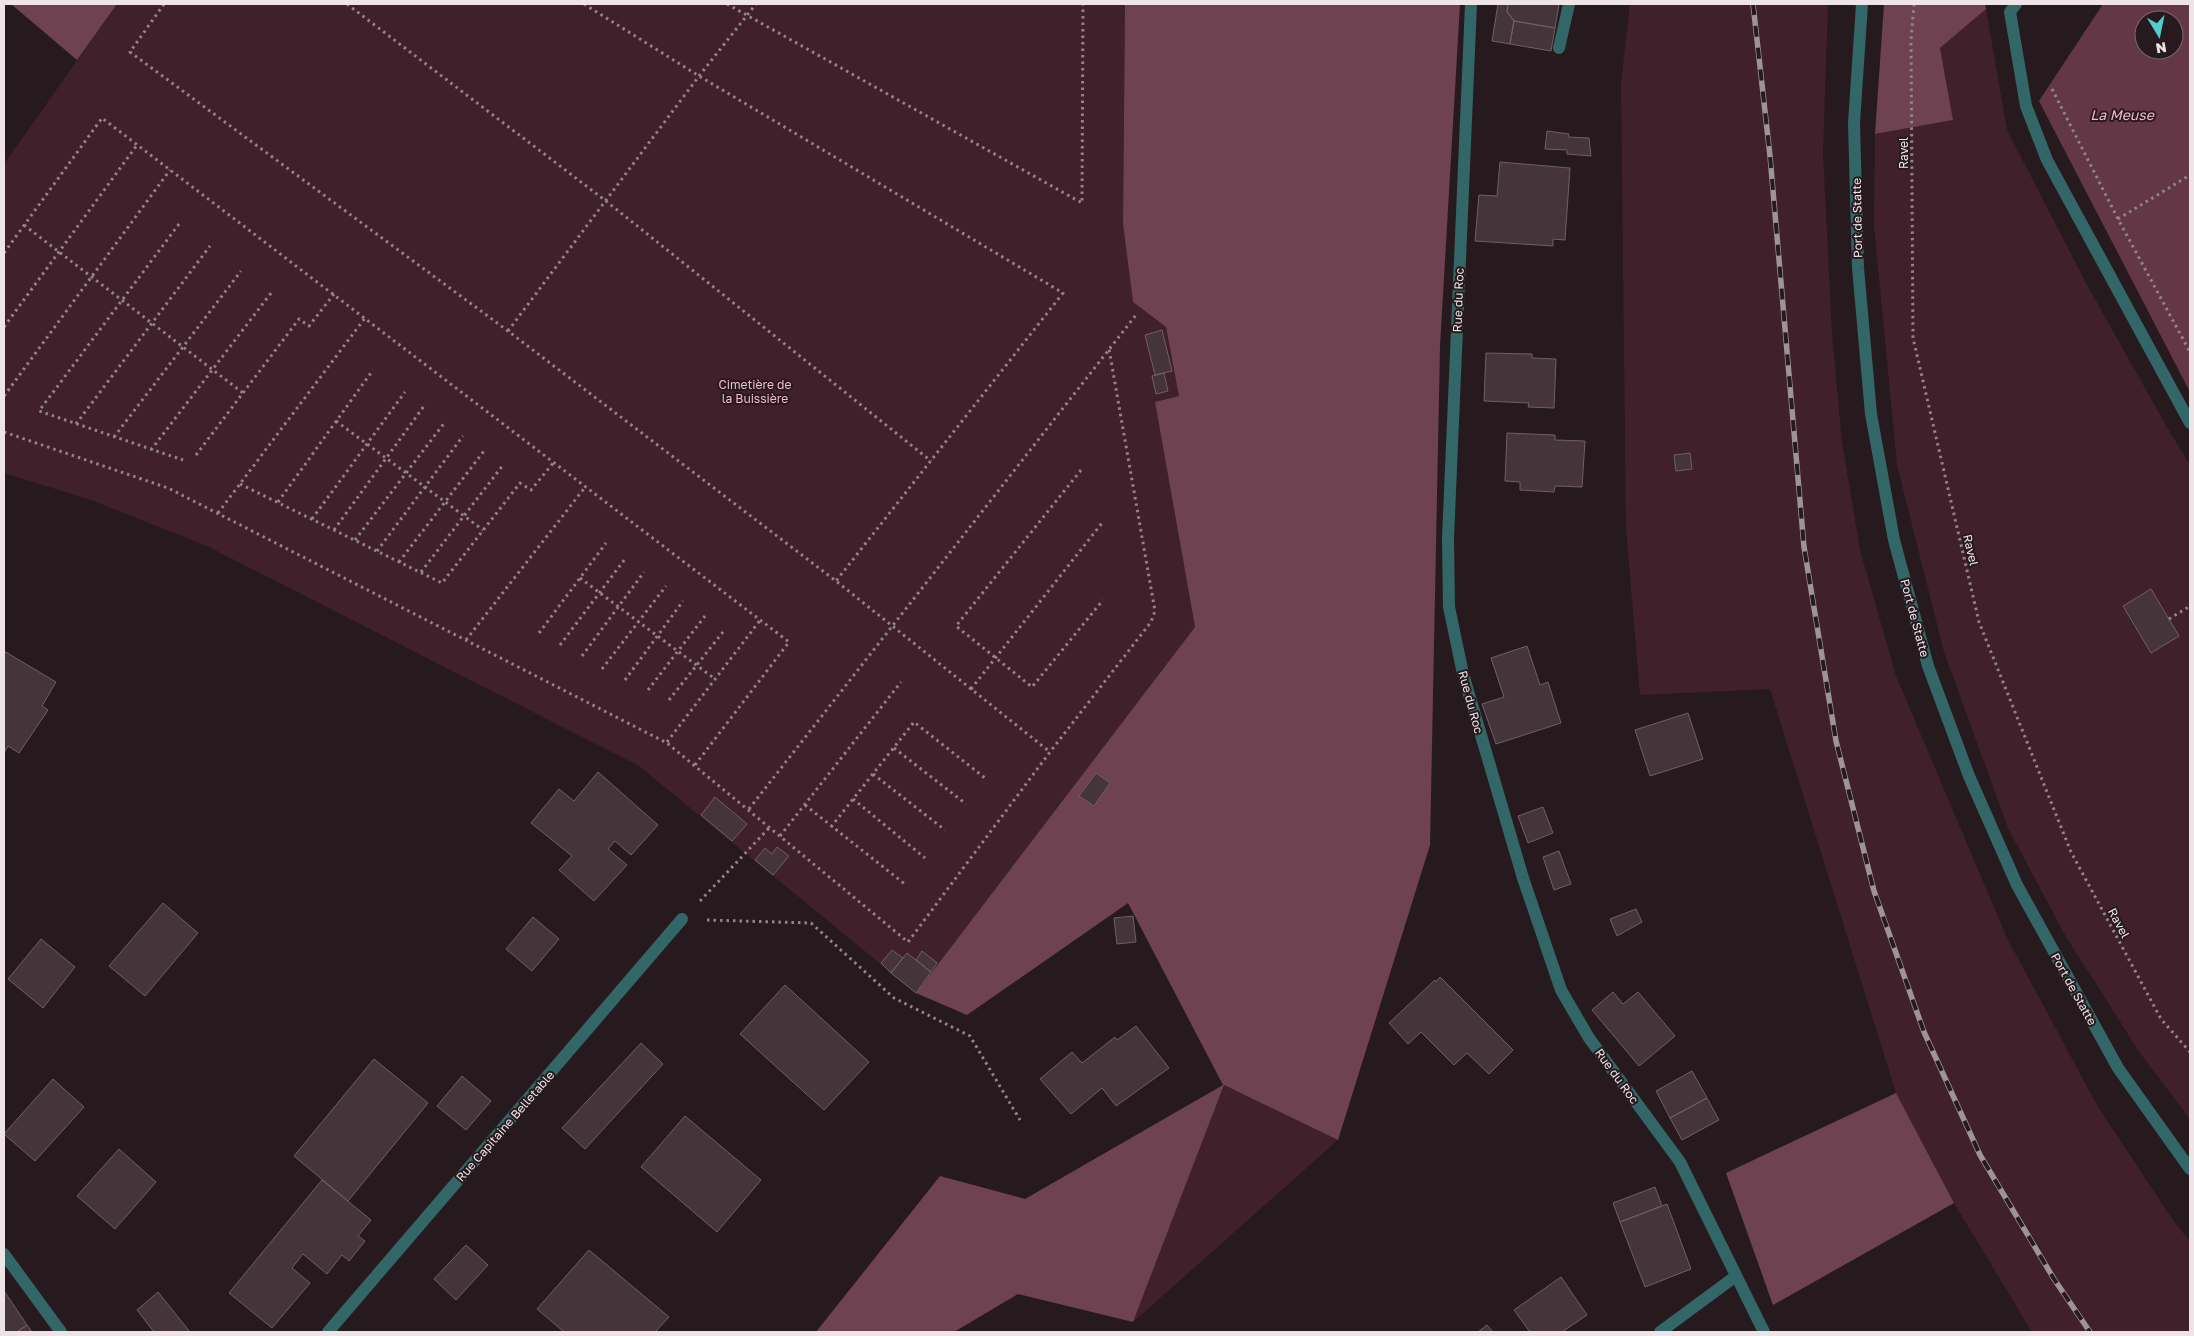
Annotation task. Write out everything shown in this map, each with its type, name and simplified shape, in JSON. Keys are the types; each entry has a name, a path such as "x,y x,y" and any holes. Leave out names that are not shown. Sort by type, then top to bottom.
{"street":[{"name":"Rue du Roc","path":"1471,4 1448,538 1449,606 1464,674 1523,878 1560,990 1589,1038 1680,1162 1764,1332"},
{"path":"1559,48 1569,4"},
{"name":"Port de Statte","path":"1862,4 1854,123 1858,268 1871,414 1894,540 1928,666 1969,776 2018,885 2118,1068 2190,1169"},
{"path":"2016,4 2010,12 2026,106 2047,160 2190,423"},
{"name":"Rue Capitaine Belletable","path":"328,1332 682,919"},
{"path":"4,1254 61,1332"},
{"path":"1660,1332 1736,1276"}],"path":[{"path":"164,4 130,52 508,331 836,581 1050,752"},
{"path":"348,4 606,200 931,460"},
{"path":"584,4 699,76 1063,292 836,581"},
{"path":"727,4 1082,203 1083,4"},
{"path":"508,331 745,15 756,4"},
{"name":"Ravel","path":"1914,4 1911,40 1913,338 1979,622 2071,852 2161,1019 2190,1052"},
{"path":"2052,89 2118,219 2190,352"},
{"path":"4,253 102,118 789,642 695,765"},
{"path":"4,327 137,145"},
{"path":"4,396 170,170"},
{"path":"2118,219 2190,175"},
{"path":"179,224 39,411 183,460"},
{"path":"24,225 243,393"},
{"path":"76,424 210,246"},
{"path":"114,436 241,271"},
{"path":"151,450 272,292"},
{"path":"196,455 299,319 309,326 334,294"},
{"path":"749,809 1136,315"},
{"path":"218,513 366,318"},
{"path":"4,432 168,488 667,742 908,942 1050,752 1151,622 1155,611 1109,349"},
{"path":"278,502 373,370"},
{"path":"312,519 405,392"},
{"path":"334,530 424,406"},
{"path":"336,421 483,530"},
{"path":"355,540 445,422"},
{"path":"377,551 463,436"},
{"path":"400,562 484,451"},
{"path":"240,484 442,583 520,483 531,490 554,462"},
{"path":"421,572 503,465"},
{"path":"1081,470 956,626 1032,687 1103,600"},
{"path":"466,640 586,486"},
{"path":"971,689 1102,523"},
{"path":"539,632 606,542"},
{"path":"560,645 625,559"},
{"path":"582,656 644,572"},
{"path":"580,578 715,680"},
{"path":"602,669 666,586"},
{"path":"625,680 683,601"},
{"path":"2169,619 2190,606"},
{"path":"648,690 705,616"},
{"path":"667,742 761,619"},
{"path":"669,700 723,632"},
{"path":"780,836 901,682"},
{"path":"831,827 914,722 986,778"},
{"path":"894,748 966,804"},
{"path":"873,774 945,830"},
{"path":"853,799 925,858"},
{"path":"804,805 906,885"},
{"path":"682,919 770,827"},
{"path":"682,919 811,923 894,998 970,1036 1020,1120"}],"green space":[{"name":"Cimetière de la Buissière","path":"117,4 1125,4 1123,224 1133,302 1166,327 1180,396 1155,402 1195,627 916,993 639,766 207,546 91,500 4,473 4,164"},
{"path":"1630,4 1828,4 1823,152 1832,334 1842,442 1860,550 1896,676 2007,938 2098,1107 2175,1223 2190,1241 2190,1332 2032,1332 1954,1203 1896,1093 1770,689 1640,695 1626,528 1621,84"},
{"path":"1986,9 2007,130 2087,285 2190,465 2190,1119 2140,1053 2065,935 2008,828 1944,652 1897,465 1874,226 1875,134 1953,120 1940,48"},
{"path":"1224,1085 1338,1140 1133,1322"}],"shaded area":[{"path":"11,4 117,4 77,60"},
{"path":"1125,4 1460,4 1440,346 1430,845 1338,1140 1224,1085 1133,1322 1018,1294 954,1332 816,1332 940,1176 1025,1199 1223,1085 1128,903 967,1015 916,993 1195,627 1155,402 1179,396 1166,327 1133,302 1123,224"},
{"path":"1884,4 1985,4 1986,9 1940,48 1953,120 1875,134"},
{"path":"1896,1093 1954,1203 1773,1305 1726,1173"}],"water":[{"name":"La Meuse","path":"2103,4 2190,4 2190,392 2039,101"}],"building":[{"path":"1498,4 1508,4 1507,12 1514,21 1510,44 1492,41"},
{"path":"1508,4 1559,4 1555,28 1514,21 1507,12"},
{"path":"1514,21 1555,28 1551,51 1510,44"},
{"path":"1547,131 1569,134 1568,137 1589,138 1591,156 1567,154 1567,150 1545,149"},
{"path":"1500,162 1570,168 1565,240 1553,239 1553,246 1475,241 1479,195 1497,196"},
{"path":"1162,330 1172,371 1155,375 1145,335"},
{"path":"1486,353 1532,354 1532,358 1556,359 1554,408 1528,407 1529,403 1484,401"},
{"path":"1164,373 1168,391 1156,394 1152,376"},
{"path":"1507,433 1555,435 1555,440 1585,441 1582,487 1555,486 1554,492 1520,490 1520,482 1505,481"},
{"path":"1690,453 1692,469 1676,471 1674,455"},
{"path":"2151,589 2179,636 2151,653 2123,606"},
{"path":"1527,646 1540,685 1548,682 1561,723 1496,744 1482,704 1504,697 1491,658"},
{"path":"4,651 56,682 42,706 48,710 19,753 8,746 4,753"},
{"path":"1688,713 1703,759 1650,776 1635,730"},
{"path":"598,772 658,825 631,855 615,841 608,849 627,865 594,901 559,870 572,856 531,823 559,789 574,801"},
{"path":"1096,773 1110,783 1094,806 1079,796"},
{"path":"715,797 747,824 732,841 701,815"},
{"path":"1543,807 1553,833 1528,843 1518,816"},
{"path":"777,847 789,856 773,875 755,860 765,848 772,854"},
{"path":"1559,851 1571,884 1554,890 1543,857"},
{"path":"163,903 198,933 145,996 109,966"},
{"path":"1636,909 1642,922 1617,936 1610,919"},
{"path":"1133,916 1136,942 1117,944 1114,918"},
{"path":"533,917 559,939 532,971 506,949"},
{"path":"41,939 75,967 43,1008 8,979"},
{"path":"892,950 903,958 891,973 881,963"},
{"path":"922,951 937,963 931,972 916,960"},
{"path":"907,953 931,972 916,993 891,973"},
{"path":"1440,977 1513,1050 1489,1074 1467,1053 1454,1065 1421,1032 1408,1044 1389,1023"},
{"path":"785,985 869,1062 824,1110 740,1034"},
{"path":"1613,992 1623,1004 1638,992 1675,1036 1639,1066 1592,1010"},
{"path":"1136,1026 1169,1068 1116,1106 1102,1088 1071,1114 1040,1079 1072,1052 1082,1063 1115,1037 1117,1040"},
{"path":"641,1043 663,1064 585,1149 562,1128"},
{"path":"374,1059 428,1103 348,1201 294,1156"},
{"path":"1692,1071 1707,1098 1670,1118 1656,1091"},
{"path":"462,1076 491,1101 466,1130 437,1106"},
{"path":"53,1079 84,1107 35,1161 4,1134"},
{"path":"1707,1098 1719,1120 1682,1140 1670,1118"},
{"path":"685,1116 761,1180 717,1232 641,1167"},
{"path":"119,1149 156,1182 115,1229 77,1196"},
{"path":"322,1180 371,1220 358,1236 365,1241 349,1261 342,1255 327,1274 303,1254 292,1268 310,1283 272,1328 229,1293"},
{"path":"1655,1187 1662,1206 1620,1222 1613,1203"},
{"path":"1667,1204 1691,1269 1645,1287 1620,1222"},
{"path":"466,1245 488,1265 456,1300 434,1279"},
{"path":"589,1250 669,1317 655,1332 564,1332 537,1309"},
{"path":"1561,1277 1587,1315 1562,1332 1530,1332 1514,1310"},
{"path":"4,1291 27,1325 17,1332 4,1332"},
{"path":"158,1292 190,1332 154,1332 137,1310"},
{"path":"27,1325 32,1332 17,1332"},
{"path":"1487,1325 1493,1332 1478,1332"}],"railway":[{"path":"1753,4 1770,156 1804,547 1836,741 1874,891 1924,1032 1980,1155 2054,1279 2090,1332"}]}
